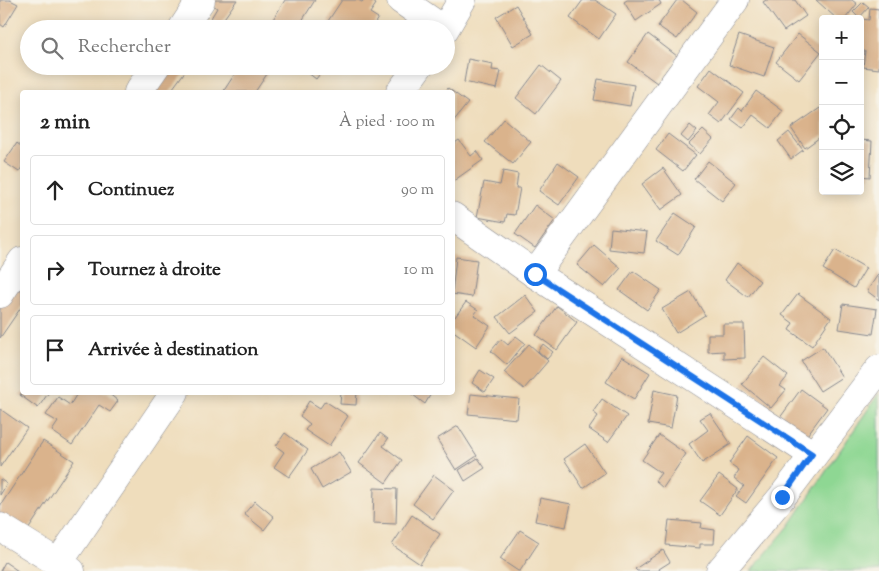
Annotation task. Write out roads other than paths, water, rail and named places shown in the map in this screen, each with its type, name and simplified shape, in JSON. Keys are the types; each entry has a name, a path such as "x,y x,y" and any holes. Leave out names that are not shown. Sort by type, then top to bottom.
{"street":[{"path":"188,20 202,0"},
{"path":"401,0 431,20"},
{"path":"450,20 462,0"},
{"path":"535,274 729,2"},
{"path":"139,90 150,75"},
{"path":"401,90 412,75"},
{"path":"455,218 535,274 812,454"},
{"path":"0,294 20,264"},
{"path":"720,571 782,497 812,454 879,369"},
{"path":"0,527 65,566 173,395"}]}
